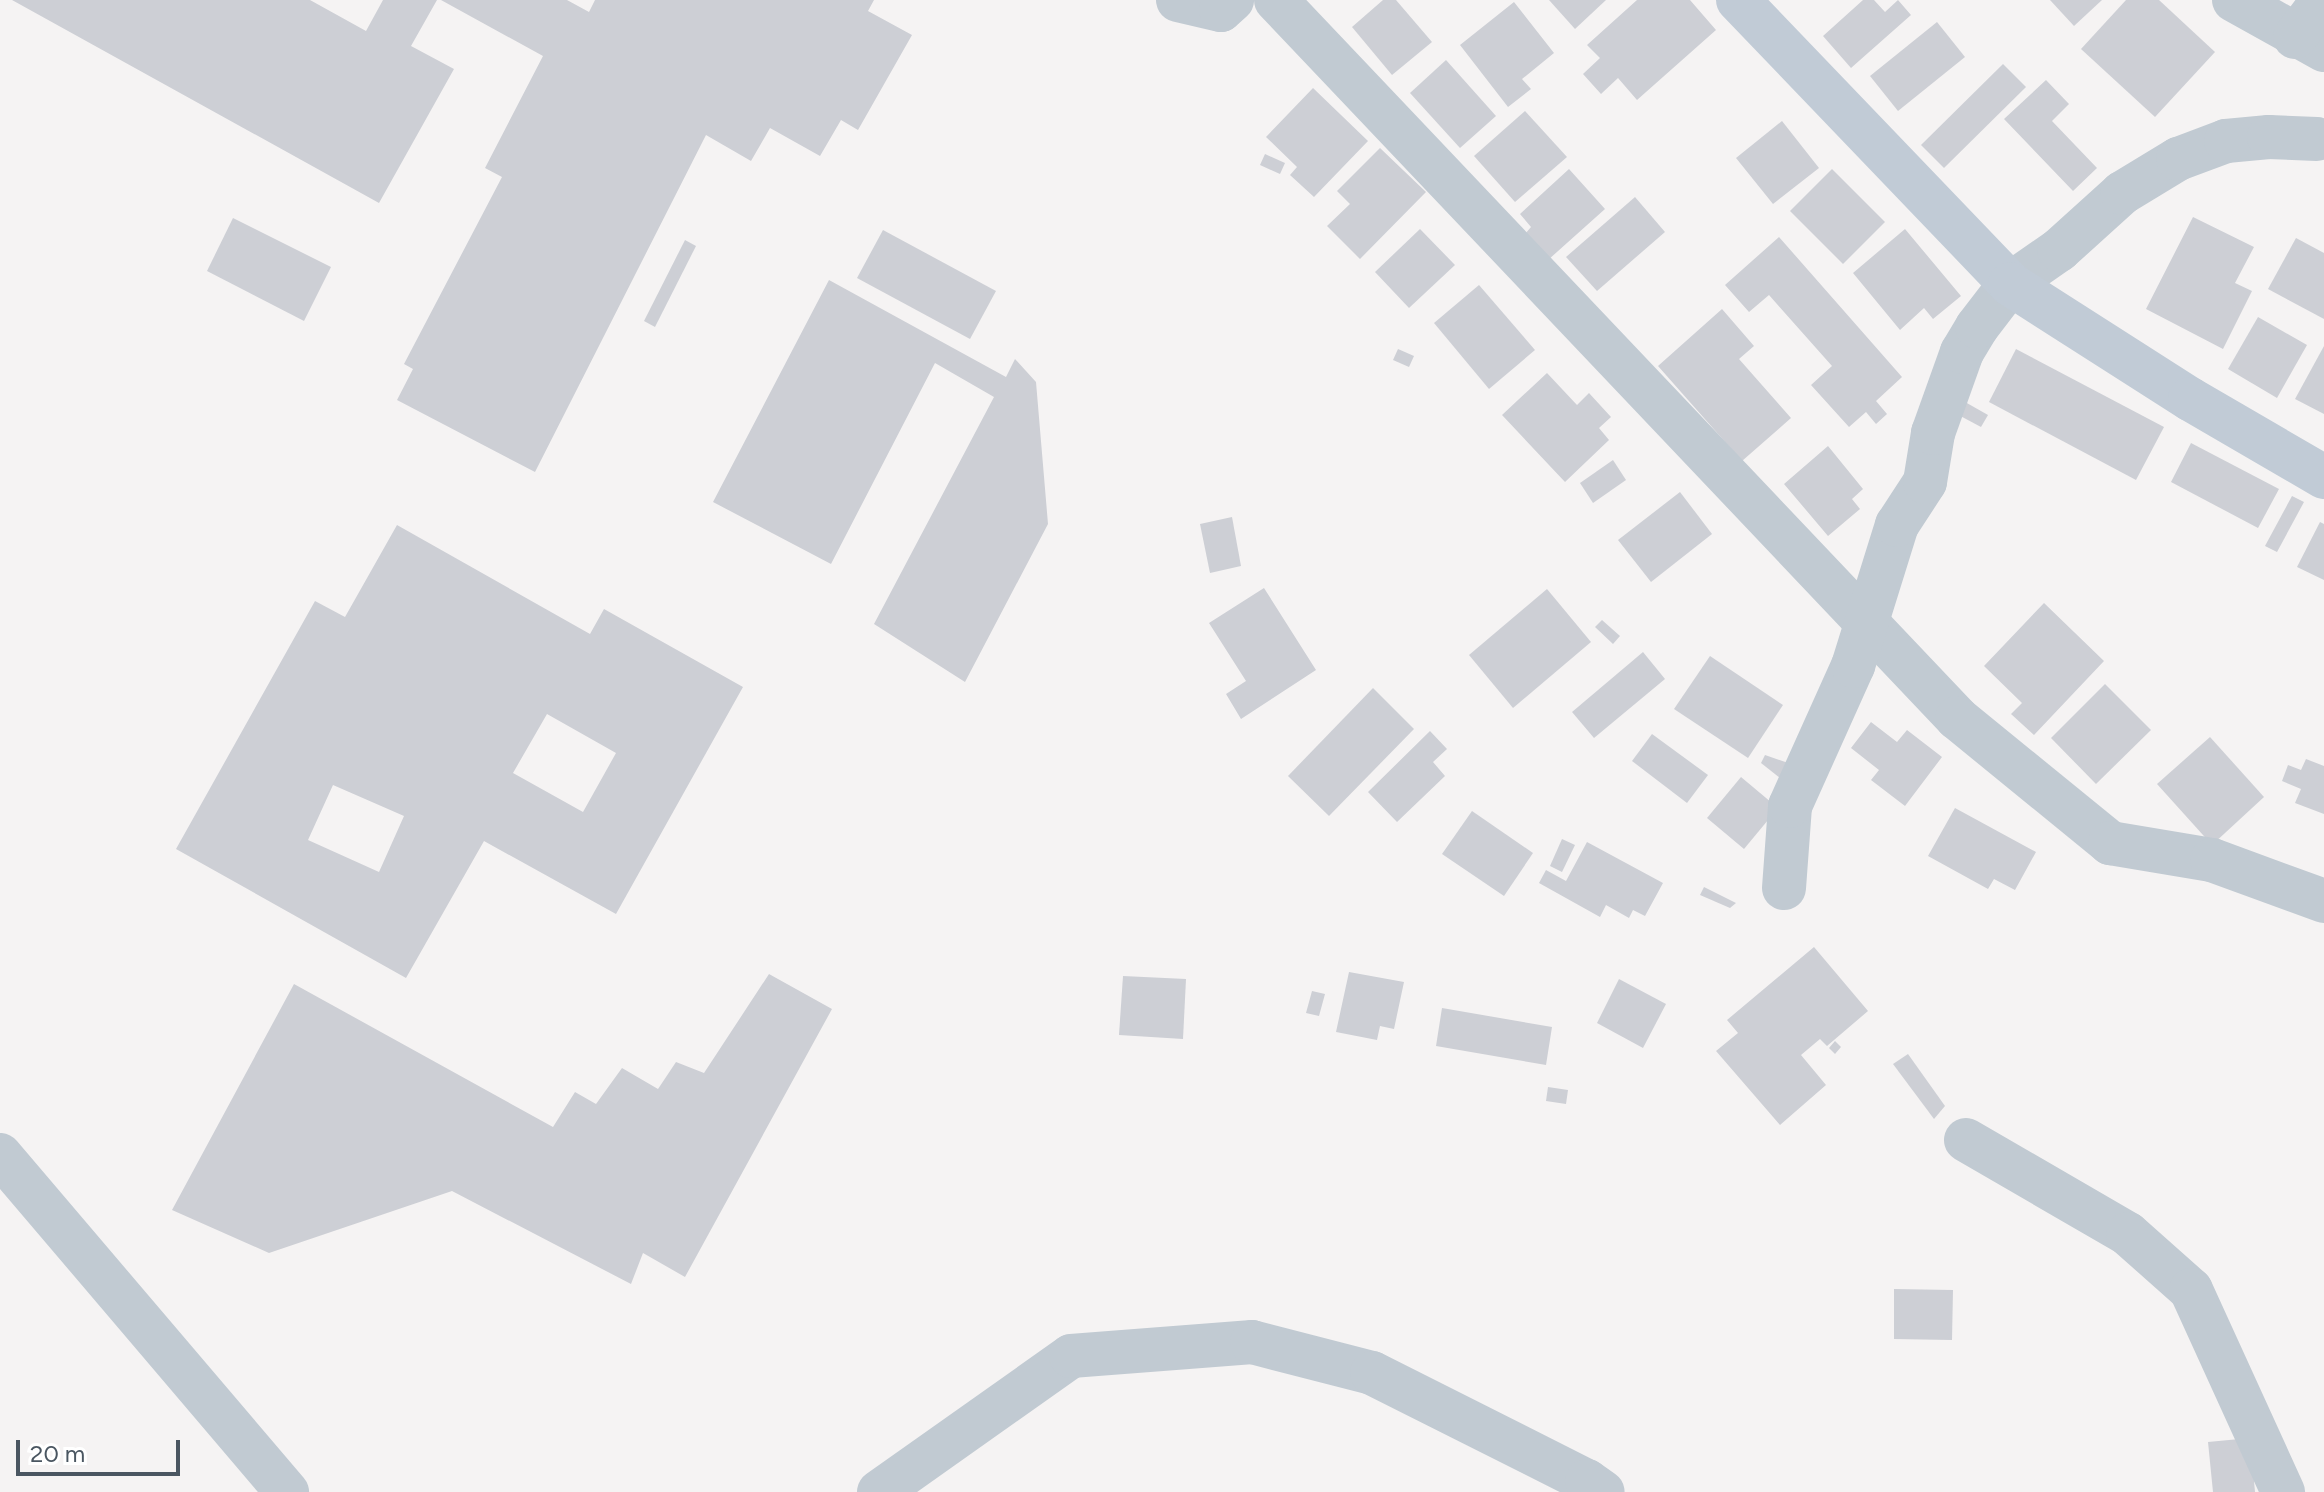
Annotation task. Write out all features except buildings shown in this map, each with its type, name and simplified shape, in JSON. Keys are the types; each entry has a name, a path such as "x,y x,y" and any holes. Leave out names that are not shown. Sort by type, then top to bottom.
{"street":[{"path":"1178,0 1221,10 1232,0"},
{"path":"1276,0 1957,718 2110,843 2212,860 2324,901"},
{"path":"1738,0 2010,284 2190,399 2324,477"},
{"path":"2234,0 2310,44 2323,0"},
{"path":"1784,888 1790,806 1853,666 1897,525 1925,482 1933,433 1962,352 2010,284 2059,250 2122,193 2178,159 2226,141 2269,137 2317,139"},
{"path":"1966,1140 2128,1234 2191,1290 2283,1492"},
{"path":"0,1155 287,1492"},
{"path":"879,1492 1071,1356 1252,1342 1372,1373 1587,1481 1603,1492"}]}
